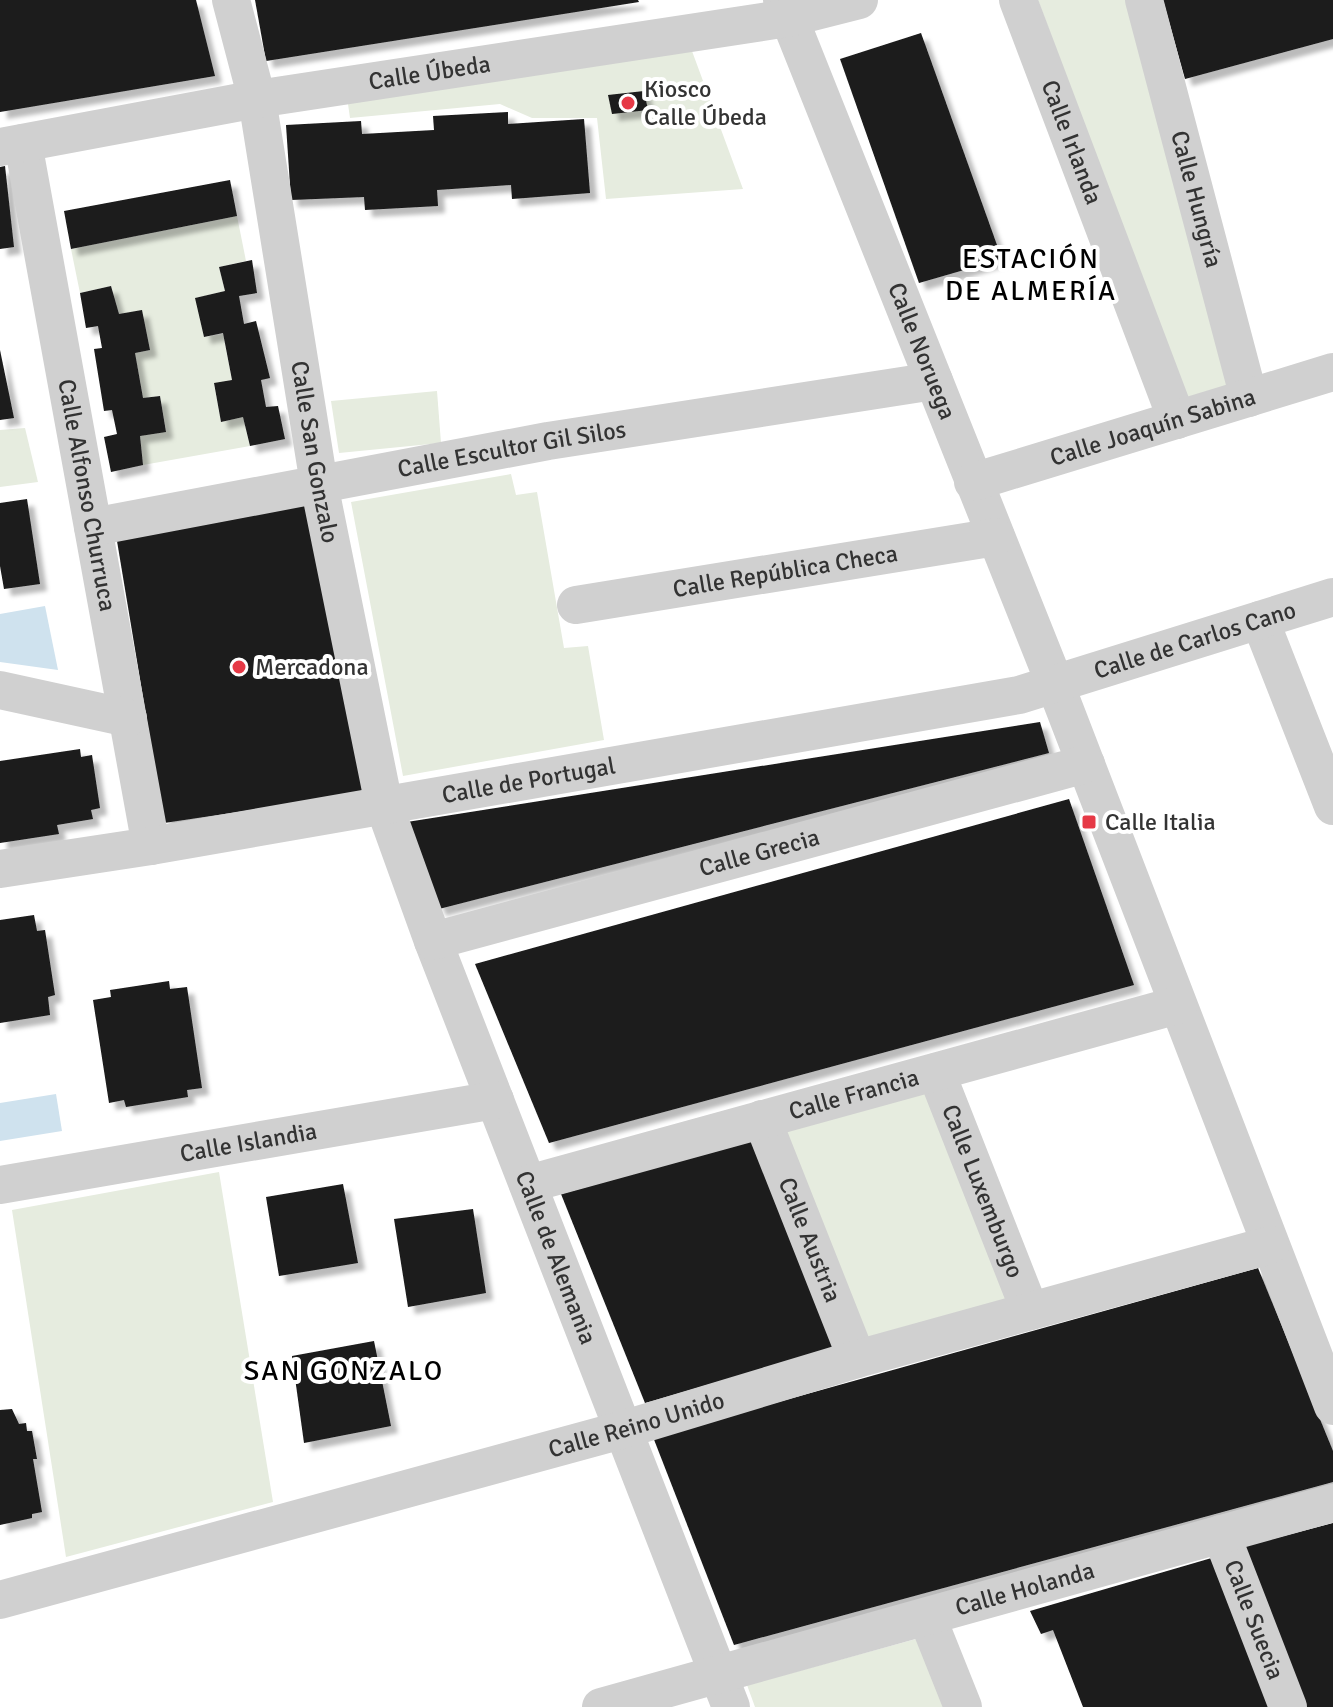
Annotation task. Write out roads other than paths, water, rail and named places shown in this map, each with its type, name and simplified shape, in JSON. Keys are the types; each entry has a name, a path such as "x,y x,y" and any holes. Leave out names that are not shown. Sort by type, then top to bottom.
{"street":[{"name":"Calle San Gonzalo","path":"231,0 257,99 319,484 384,805"},
{"name":"Calle Úbeda","path":"12,145 257,99 785,9 859,0"},
{"name":"Calle Irlanda","path":"1018,0 1177,420"},
{"name":"Calle Hungría","path":"1144,0 1249,398"},
{"name":"Calle Noruega","path":"785,9 1055,684"},
{"name":"Calle Alfonso Churruca","path":"12,145 93,527 151,846"},
{"name":"Calle Joaquín Sabina","path":"973,482 1333,372"},
{"name":"Calle Escultor Gil Silos","path":"93,527 548,441 934,381"},
{"name":"Calle República Checa","path":"576,605 996,537"},
{"name":"Calle de Carlos Cano","path":"1055,684 1333,597"},
{"path":"1260,620 1333,806"},
{"name":"Calle de Portugal","path":"0,869 151,846 1004,698 1055,684"},
{"path":"1055,684 1333,1406"},
{"path":"0,690 128,718"},
{"name":"Calle Grecia","path":"433,941 1086,764"},
{"name":"Calle de Alemania","path":"384,805 433,941 725,1691"},
{"name":"Calle Francia","path":"528,1184 1178,1005"},
{"name":"Calle Luxemburgo","path":"936,1072 1030,1311"},
{"name":"Calle Islandia","path":"0,1185 495,1100"},
{"name":"Calle Austria","path":"762,1119 857,1359"},
{"name":"Calle Reino Unido","path":"0,1600 622,1430 857,1359 1270,1245"},
{"name":"Calle Holanda","path":"601,1707 725,1691 927,1617 1333,1503"},
{"name":"Calle Suecia","path":"1221,1534 1288,1707"},
{"path":"927,1617 963,1707"}],"water":[{"path":"45,606 58,670 0,662 0,614"},
{"path":"56,1094 62,1131 0,1141 0,1103"}],"place":[{"name":"Kiosco Calle Úbeda","path":"628,103"},
{"name":"Mercadona","path":"239,667"},
{"name":"Calle Italia","path":"1089,822"}],"district":[{"name":"ESTACIÓN DE ALMERÍA","path":"1031,275"},
{"name":"SAN GONZALO","path":"344,1371"}]}
